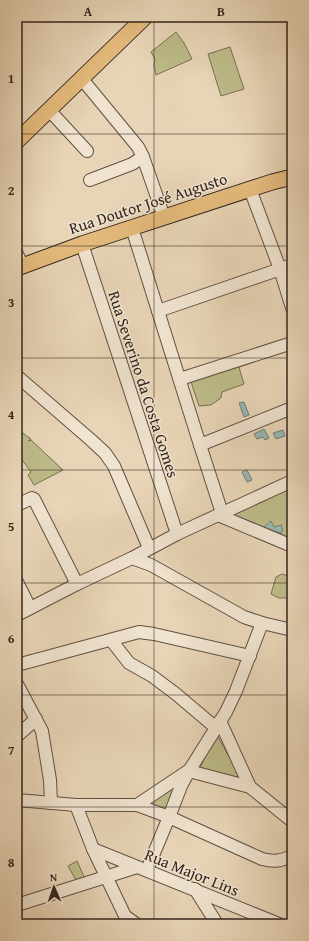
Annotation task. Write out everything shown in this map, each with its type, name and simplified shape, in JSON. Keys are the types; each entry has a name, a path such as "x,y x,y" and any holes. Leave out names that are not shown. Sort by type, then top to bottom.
{"main road":[{"path":"17,141 145,17"},
{"name":"Rua Doutor José Augusto","path":"19,262 82,244 250,189 292,177"}],"street":[{"path":"82,79 138,146 143,157 150,160 168,216"},
{"path":"49,110 87,151"},
{"path":"90,180 132,164 143,157"},
{"path":"250,189 280,269 292,308"},
{"path":"132,228 180,379 220,514 292,546"},
{"name":"Rua Severino da Costa Gomes","path":"82,244 177,534"},
{"path":"158,311 292,265"},
{"path":"180,379 292,343"},
{"path":"17,376 91,440 105,454 114,466 147,550 151,565"},
{"path":"200,445 292,408"},
{"path":"17,615 177,534 292,481"},
{"path":"17,505 32,498 34,499 77,584"},
{"path":"132,558 151,565 238,614 262,624 292,630"},
{"path":"17,582 30,608"},
{"path":"17,905 106,876 142,869 169,818 181,786 236,691 262,624"},
{"path":"17,664 139,632 154,634 250,656"},
{"path":"111,640 129,663 158,680 218,724 250,787 292,821"},
{"path":"17,684 42,731 49,773 51,803"},
{"path":"17,736 36,719"},
{"path":"137,805 189,771 250,787"},
{"path":"17,800 76,805 137,805 262,859 282,861 292,856"},
{"path":"76,805 94,849 125,916 136,924"},
{"name":"Rua Major Lins","path":"94,849 279,924"},
{"path":"195,889 217,924"}],"shaded area":[{"path":"176,32 184,43 192,59 156,75 154,65 155,59 151,52"},
{"path":"230,47 244,89 221,96 208,54"},
{"path":"238,364 244,384 222,392 221,398 211,405 199,406 190,379"},
{"path":"17,429 31,439 28,441 31,440 63,470 34,485 28,475 31,472 17,453"},
{"path":"292,487 292,540 280,533 232,515"},
{"path":"282,574 292,577 292,598 279,598 271,594 276,577"},
{"path":"216,733 239,775 234,779 200,768"},
{"path":"182,777 167,813 143,805"},
{"path":"77,861 85,879 77,882 68,866"},
{"path":"118,919 124,920 121,924 101,924"}],"water":[{"path":"244,402 249,415 244,417 239,403"},
{"path":"264,429 269,438 265,440 263,437 257,439 254,434"},
{"path":"283,430 285,436 276,439 273,433"},
{"path":"247,470 252,480 247,482 242,472"},
{"path":"271,521 274,527 281,525 283,531 280,533 264,527"}]}
